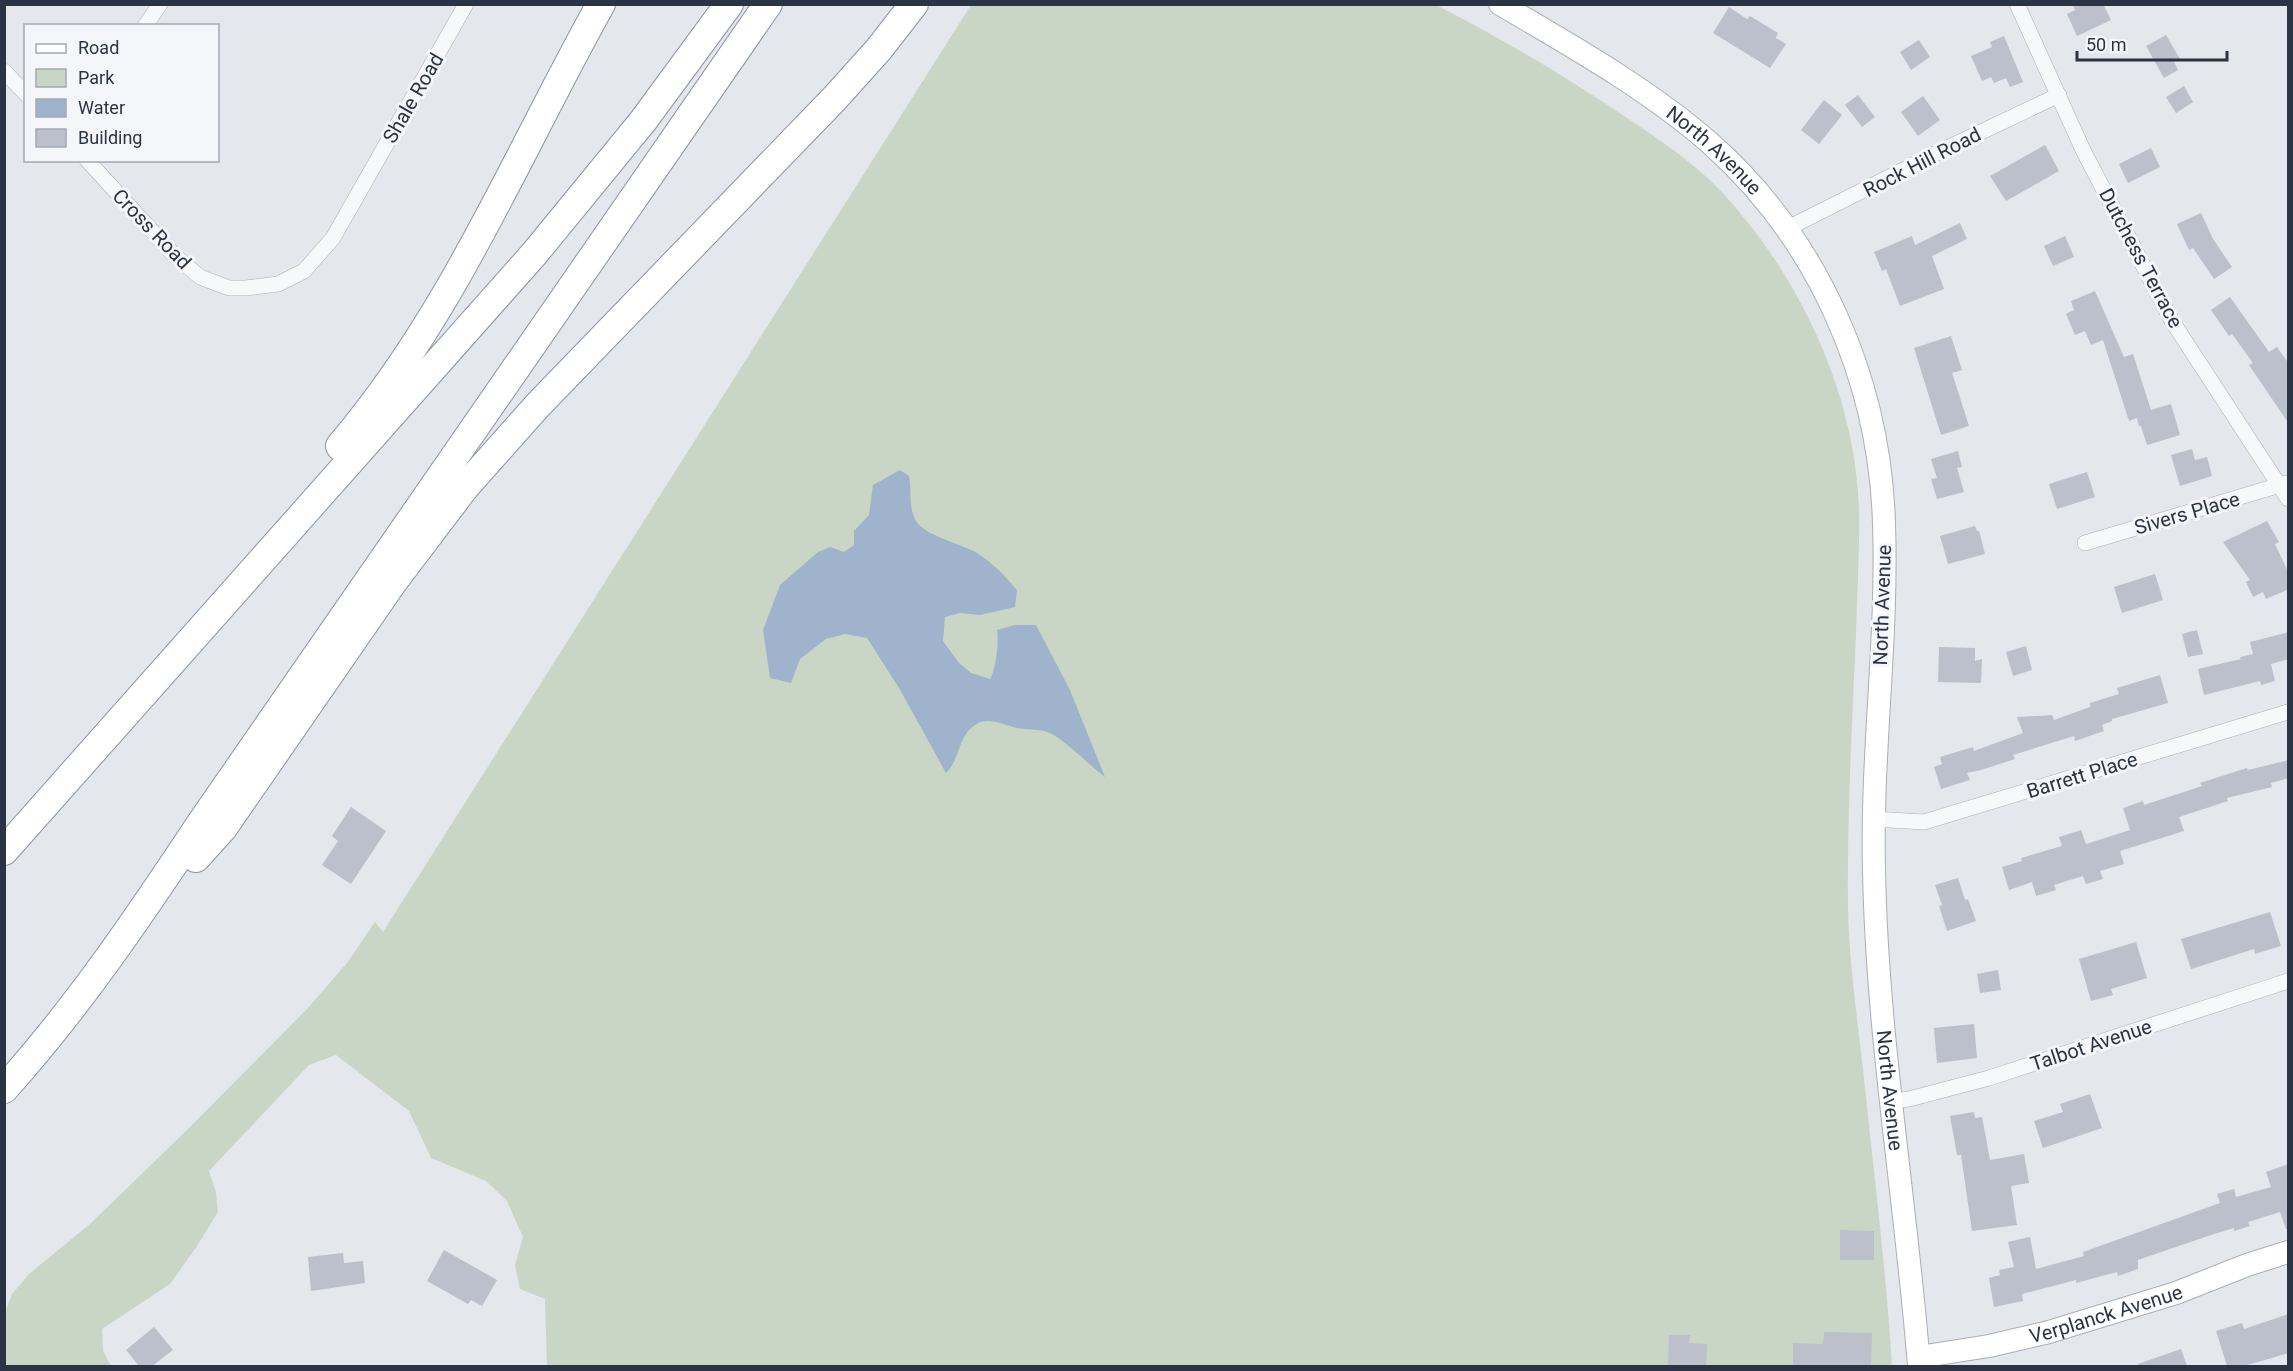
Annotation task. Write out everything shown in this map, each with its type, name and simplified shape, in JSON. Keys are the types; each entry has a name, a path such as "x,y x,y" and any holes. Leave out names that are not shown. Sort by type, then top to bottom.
{"highway":[{"path":"4,834 326,463 378,399 410,354 453,284 601,4"},
{"path":"4,851 45,808 534,254 643,121 729,4"},
{"path":"4,1089 56,1027 122,940 768,4"},
{"path":"122,940 223,828 399,573 465,487 538,405 835,98 879,49 914,4"}],"main road":[{"name":"North Avenue","path":"1500,4 1596,63 1689,126 1734,166 1786,229 1828,296 1849,344 1866,396 1880,469 1884,522 1884,578 1873,819 1876,942 1919,1362"},
{"name":"Verplanck Avenue","path":"1919,1362 2049,1332 2176,1293 2247,1265 2289,1252"}],"street":[{"path":"146,24 160,4"},
{"name":"Shale Road","path":"359,192 466,4"},
{"name":"Dutchess Terrace","path":"2017,4 2083,150 2172,321 2284,484 2289,499"},
{"path":"4,71 24,92"},
{"name":"Rock Hill Road","path":"1786,229 2059,95"},
{"name":"Cross Road","path":"89,162 174,255 200,277 228,288 278,284 304,271 333,238 359,192"},
{"name":"Sivers Place","path":"2085,543 2284,484"},
{"name":"Barrett Place","path":"1873,819 1924,822 2289,712"},
{"name":"Talbot Avenue","path":"1891,1101 1989,1078 2289,981"}],"green space":[{"path":"971,5 1436,5 1559,74 1675,151 1717,187 1746,220 1773,257 1817,336 1834,378 1847,421 1855,465 1859,540 1849,805 1849,929 1892,1366 547,1366 545,1299 520,1289 515,1265 523,1237 507,1201 486,1181 431,1158 409,1111 336,1055 309,1065 209,1171 216,1192 218,1212 170,1284 102,1329 103,1351 111,1366 5,1366 4,1315 12,1294 29,1274 90,1224 307,1009 347,963 375,922 383,932"}],"water":[{"path":"900,470 909,476 912,510 916,521 927,531 977,553 999,570 1017,590 1015,607 980,615 960,613 945,617 943,641 959,663 971,673 990,679 994,669 998,641 997,630 1015,625 1036,625 1070,690 1105,777 1050,733 990,721 977,724 966,734 946,773 899,688 867,638 845,634 826,639 800,659 791,683 770,678 763,630 780,585 818,552 830,547 844,552 854,545 854,531 869,515 873,485"}],"building":[{"path":"2073,4 2103,4 2111,20 2077,36 2067,14 2075,10"},
{"path":"1729,7 1747,19 1750,16 1778,33 1776,38 1786,44 1770,68 1713,33"},
{"path":"2166,35 2180,59 2174,62 2178,70 2164,78 2146,46"},
{"path":"2004,36 2023,82 2010,87 2006,78 1994,83 1991,77 1982,81 1971,56 1992,47 1990,42"},
{"path":"1919,40 1930,57 1911,70 1900,52"},
{"path":"2184,86 2193,102 2176,113 2166,97"},
{"path":"1858,95 1875,117 1862,127 1845,105"},
{"path":"1923,96 1940,120 1918,136 1901,112"},
{"path":"1824,100 1842,115 1819,144 1801,130"},
{"path":"2045,145 2059,171 2006,201 1990,176"},
{"path":"2151,148 2160,167 2128,183 2119,164"},
{"path":"2201,213 2213,239 2232,267 2214,279 2193,248 2189,250 2177,224"},
{"path":"1960,223 1967,239 1932,256 1944,289 1900,306 1886,269 1882,271 1874,252 1912,236 1915,245"},
{"path":"2065,236 2074,257 2053,266 2044,246"},
{"path":"2095,291 2124,357 2133,354 2151,410 2171,404 2180,435 2147,445 2137,418 2129,421 2103,340 2091,345 2085,331 2075,335 2066,314 2074,310 2071,301"},
{"path":"2230,297 2269,352 2277,347 2289,364 2289,424 2249,365 2253,363 2232,334 2229,336 2211,310"},
{"path":"1951,336 1962,370 1952,373 1969,426 1941,435 1914,348"},
{"path":"2192,449 2195,460 2207,457 2212,476 2180,486 2171,455"},
{"path":"1958,451 1962,467 1957,468 1964,492 1937,499 1931,479 1937,478 1931,459"},
{"path":"2087,472 2095,497 2057,509 2049,484"},
{"path":"2267,521 2279,542 2275,544 2289,574 2289,589 2266,599 2263,592 2253,597 2246,582 2250,580 2223,542"},
{"path":"1975,526 1979,531 1985,554 1948,564 1940,536"},
{"path":"2155,574 2163,600 2122,613 2114,587"},
{"path":"2197,630 2203,654 2188,657 2182,634"},
{"path":"2289,632 2289,659 2271,664 2275,681 2261,685 2260,681 2204,695 2198,669 2241,659 2240,657 2253,654 2250,642"},
{"path":"2026,646 2032,670 2013,676 2006,652"},
{"path":"1939,647 1975,648 1975,661 1982,659 1981,683 1938,682"},
{"path":"2160,675 2168,703 2112,719 2102,725 2104,731 2075,741 2074,736 2013,755 2015,759 1967,773 1970,780 1941,789 1934,767 1942,764 1940,757 1973,747 1974,751 2023,733 2017,717 2052,715 2054,720 2090,707 2090,703 2119,694 2117,688"},
{"path":"2289,760 2289,778 2271,783 2272,787 2227,798 2228,801 2179,817 2184,831 2120,851 2124,864 2100,871 2103,879 2086,884 2083,876 2054,885 2056,890 2036,896 2032,882 2009,890 2002,867 2022,861 2021,858 2062,846 2059,837 2081,830 2086,844 2130,830 2123,808 2143,801 2144,805 2247,768 2248,770"},
{"path":"351,807 386,831 351,884 322,865 338,841 332,836"},
{"path":"1958,878 1965,900 1968,899 1976,921 1947,931 1935,885"},
{"path":"2270,912 2281,946 2255,954 2254,949 2191,969 2181,939"},
{"path":"2136,942 2147,978 2111,989 2113,995 2091,1001 2079,959"},
{"path":"1998,970 2001,990 1980,993 1977,974"},
{"path":"1974,1024 1977,1058 1937,1063 1934,1028"},
{"path":"2090,1094 2102,1128 2043,1148 2034,1121 2063,1112 2060,1104"},
{"path":"1974,1112 1975,1118 1982,1117 1990,1160 2024,1154 2029,1183 2011,1186 2017,1225 1972,1231 1961,1155 1957,1155 1950,1116"},
{"path":"2289,1164 2289,1229 2286,1229 2280,1212 2248,1222 2250,1226 2234,1231 2234,1228 2138,1260 2138,1269 2118,1276 2117,1272 2076,1283 2076,1280 2022,1294 2023,1301 1994,1307 1989,1278 2000,1275 1999,1270 2014,1267 2008,1242 2030,1237 2036,1269 2084,1256 2083,1252 2220,1203 2217,1194 2234,1189 2236,1197 2271,1187 2266,1172"},
{"path":"1840,1230 1874,1231 1874,1260 1840,1260"},
{"path":"444,1250 497,1280 482,1306 471,1300 468,1304 427,1281"},
{"path":"343,1253 344,1263 363,1261 365,1283 311,1291 308,1257"},
{"path":"2289,1314 2289,1353 2244,1366 2227,1366 2216,1331 2242,1323 2244,1329"},
{"path":"154,1327 173,1350 152,1366 139,1366 126,1350"},
{"path":"1824,1332 1872,1333 1871,1366 1793,1366 1793,1343 1823,1344"},
{"path":"1669,1335 1690,1335 1689,1343 1707,1344 1706,1366 1668,1366"},
{"path":"2181,1349 2187,1366 2139,1366 2138,1364"}]}
